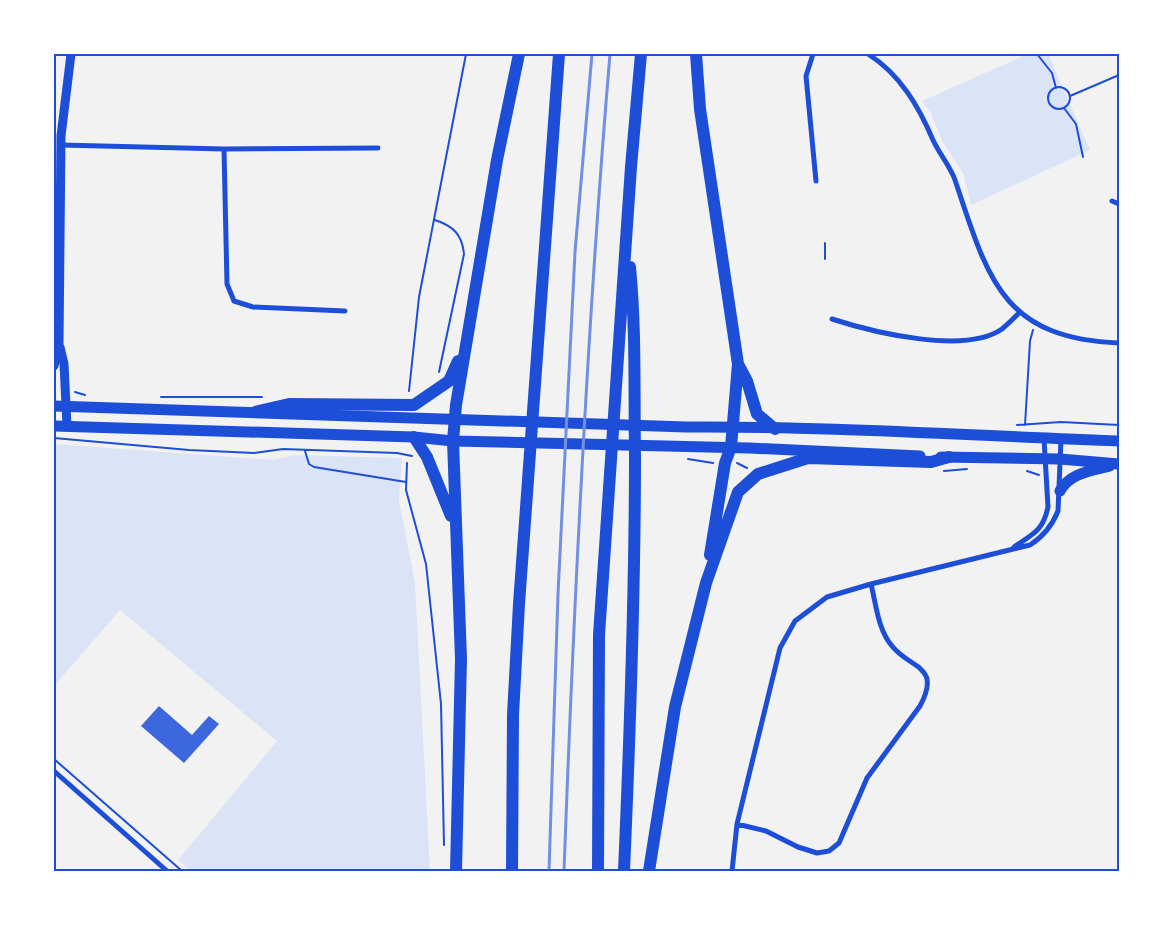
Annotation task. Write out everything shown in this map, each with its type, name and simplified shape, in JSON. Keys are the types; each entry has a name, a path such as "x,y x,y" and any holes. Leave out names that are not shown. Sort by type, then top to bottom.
{"highway":[{"path":"456,871 461,668 453,441 465,348 497,160 519,54"},
{"path":"512,871 513,715 519,604 559,54"},
{"path":"598,871 599,635 627,224 642,54"},
{"path":"649,871 675,707 706,582 731,463 730,448 738,364 700,109 696,54"},
{"path":"624,871 631,716 635,518 634,309 627,224"},
{"path":"255,412 289,404 414,405 449,381 465,348"},
{"path":"738,364 747,381 757,414 775,429"},
{"path":"414,437 427,457 456,531"},
{"path":"706,582 738,492 758,474 808,458 931,462 949,457"},
{"path":"503,871 504,852 511,827"}],"main road":[{"path":"60,406 650,426 896,430 1044,439 1119,441"},
{"path":"54,426 414,437 453,441 730,448 949,457 1044,458 1118,464"},
{"path":"1060,491 1065,482 1072,478 1118,464"}],"street":[{"path":"54,366 59,344 61,145 71,54"},
{"path":"813,54 806,76 816,181"},
{"path":"868,54 900,82 926,122 936,146 955,180 961,205 997,287 1019,312 1046,330 1080,340 1119,343"},
{"path":"61,145 224,149 378,148"},
{"path":"224,149 227,284 234,301 254,307 345,311"},
{"path":"1112,201 1119,204"},
{"path":"832,319 858,327 930,341 961,340 989,335 1002,329 1019,312"},
{"path":"59,344 64,364 60,406 67,426"},
{"path":"1012,549 1040,530 1046,518 1048,483 1044,458 1044,439"},
{"path":"732,871 738,824 780,648 795,621 828,597 871,584 1030,545 1047,532 1058,511 1062,439"},
{"path":"738,824 766,831 798,847 817,853 829,850 839,843 867,778 920,706 927,693 926,678 921,667 892,647 884,632 871,584"},
{"path":"54,771 166,871"}],"path":[{"path":"409,391 414,334 466,54"},
{"path":"1036,54 1052,73 1056,88"},
{"path":"1070,96 1119,75"},
{"path":"1056,88 1066,90 1070,96 1070,102 1064,108 1056,108 1050,104 1050,92 1056,88"},
{"path":"1064,108 1076,124 1083,157"},
{"path":"433,379 439,372 444,356 464,254 461,238 456,231 447,224 435,220"},
{"path":"825,243 826,259"},
{"path":"1025,425 1030,341 1034,323"},
{"path":"54,438 198,451 254,453 283,449 305,449 397,452 418,459 427,457"},
{"path":"305,449 307,459 314,467 406,482"},
{"path":"684,458 731,463"},
{"path":"407,463 406,490 426,564 433,619 441,704 444,848"},
{"path":"54,759 182,871"}],"shaded area":[{"path":"1028,54 1048,54 1090,150 971,205 963,173 942,141 931,113 922,101"},
{"path":"54,444 274,460 294,455 402,458 399,500 415,583 430,871 191,871 178,860 277,741 120,610 54,686"}],"building":[{"path":"159,706 192,735 209,716 219,724 184,763 141,726"}],"railway":[{"path":"549,871 558,594 575,252 592,54"},
{"path":"564,871 582,462 610,54"}]}
